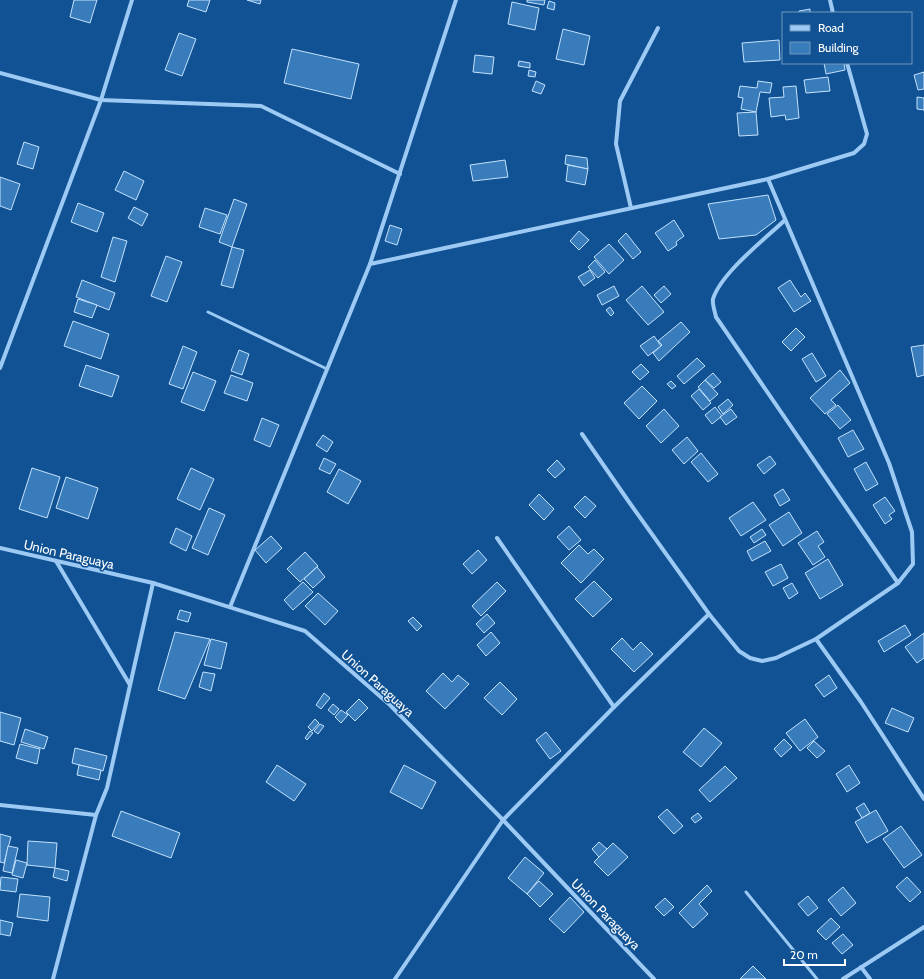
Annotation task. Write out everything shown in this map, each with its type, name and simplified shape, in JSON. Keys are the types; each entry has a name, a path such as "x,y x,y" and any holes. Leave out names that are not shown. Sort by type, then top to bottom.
{"street":[{"path":"0,368 101,100 132,0"},
{"path":"230,607 370,264 456,0"},
{"path":"830,0 834,12"},
{"path":"631,208 616,144 620,102 658,28"},
{"path":"370,264 768,179 854,153 864,144 867,134 847,64"},
{"path":"0,73 101,100 261,106 400,174"},
{"path":"582,434 709,614 739,651 750,658 762,661 776,658 816,639 898,583 913,564 912,532 889,463 768,179"},
{"path":"785,220 732,270 720,286 713,300 716,317 898,583"},
{"path":"497,538 614,707"},
{"name":"Union Paraguaya","path":"0,548 153,583 305,631 390,705 503,820 654,979"},
{"path":"56,561 130,685"},
{"path":"52,979 96,815 107,788 153,583"},
{"path":"395,979 503,820 614,707 709,614"},
{"path":"816,639 861,702 924,799"},
{"path":"0,805 96,815"},
{"path":"843,979 924,926"},
{"path":"860,967 870,979"}],"lane":[{"path":"208,312 327,369"},
{"path":"746,892 817,979"}],"building":[{"path":"74,0 97,0 90,23 70,17"},
{"path":"189,0 210,0 206,12 187,6"},
{"path":"247,0 261,0 260,4"},
{"path":"527,0 545,0 544,5 527,2"},
{"path":"549,1 555,3 554,10 547,8"},
{"path":"512,2 539,8 535,30 508,24"},
{"path":"810,9 810,12 799,11"},
{"path":"563,29 590,36 584,65 556,59"},
{"path":"179,33 196,39 182,76 165,70"},
{"path":"779,40 780,60 744,62 742,43"},
{"path":"292,49 359,64 351,99 284,83"},
{"path":"475,55 494,57 492,74 473,72"},
{"path":"519,61 530,63 530,68 518,66"},
{"path":"824,64 844,64 845,70 826,74"},
{"path":"529,70 536,72 535,77 528,76"},
{"path":"924,72 924,89 918,90 914,75"},
{"path":"828,77 830,91 806,93 804,80"},
{"path":"536,81 545,85 541,94 532,91"},
{"path":"758,81 772,83 770,93 760,92 756,112 741,109 743,98 738,97 740,86 757,88"},
{"path":"796,86 799,118 786,120 785,115 771,117 769,98 784,97 783,87"},
{"path":"917,97 924,98 924,110 917,109"},
{"path":"756,112 758,135 739,136 737,113"},
{"path":"24,142 39,147 33,169 17,164"},
{"path":"566,155 587,158 588,169 565,164"},
{"path":"505,160 508,177 473,181 470,165"},
{"path":"568,165 588,169 585,185 566,181"},
{"path":"124,171 144,181 136,200 115,190"},
{"path":"0,177 20,184 11,210 0,206"},
{"path":"768,195 776,220 756,235 719,239 708,204"},
{"path":"234,199 247,204 232,247 219,242"},
{"path":"78,203 104,213 97,232 71,222"},
{"path":"134,207 148,214 142,226 128,218"},
{"path":"205,208 227,215 220,234 199,227"},
{"path":"674,220 684,236 676,242 677,245 668,251 655,233"},
{"path":"390,225 402,229 397,245 385,241"},
{"path":"579,231 589,240 579,250 570,241"},
{"path":"626,233 641,252 633,259 618,241"},
{"path":"113,237 127,241 115,282 101,277"},
{"path":"609,244 624,260 609,274 594,257"},
{"path":"232,247 244,250 233,288 221,285"},
{"path":"166,256 182,262 167,302 151,296"},
{"path":"595,260 605,272 598,278 588,267"},
{"path":"590,270 595,278 584,286 578,277"},
{"path":"82,280 115,293 109,310 76,297"},
{"path":"790,280 801,297 805,293 811,301 794,312 778,288"},
{"path":"614,286 619,296 602,305 597,295"},
{"path":"642,286 664,312 648,325 626,300"},
{"path":"664,286 671,294 661,303 654,295"},
{"path":"78,299 97,305 92,318 74,312"},
{"path":"610,307 614,313 611,316 606,310"},
{"path":"73,321 109,334 101,359 64,346"},
{"path":"681,322 690,332 659,361 653,353 662,345 658,341"},
{"path":"796,328 805,337 791,351 782,342"},
{"path":"654,336 661,346 648,356 640,346"},
{"path":"924,345 924,375 917,377 911,347"},
{"path":"183,346 197,352 183,389 169,384"},
{"path":"239,350 249,354 242,375 231,371"},
{"path":"812,353 826,376 816,382 802,359"},
{"path":"697,358 705,366 684,384 677,376"},
{"path":"641,364 649,372 640,380 632,372"},
{"path":"86,365 119,376 112,397 79,386"},
{"path":"840,370 850,383 831,400 836,405 825,414 810,398"},
{"path":"193,372 216,381 204,411 181,402"},
{"path":"713,373 721,382 714,388 705,380"},
{"path":"231,375 253,383 247,401 224,393"},
{"path":"705,380 718,394 710,401 698,387"},
{"path":"671,381 676,386 672,389 667,384"},
{"path":"642,386 657,401 639,419 624,403"},
{"path":"699,389 711,403 703,410 691,396"},
{"path":"728,399 733,405 723,414 718,407"},
{"path":"838,405 851,420 840,429 827,414"},
{"path":"715,407 722,416 712,424 705,415"},
{"path":"664,409 679,426 661,443 646,426"},
{"path":"731,409 737,417 726,425 720,417"},
{"path":"262,418 279,425 270,447 254,440"},
{"path":"853,430 864,449 848,457 838,438"},
{"path":"323,435 333,442 327,452 316,445"},
{"path":"687,437 698,451 684,464 672,450"},
{"path":"701,453 718,474 708,482 691,462"},
{"path":"770,456 776,464 764,474 757,465"},
{"path":"324,458 336,464 330,474 319,469"},
{"path":"557,460 565,469 555,478 547,470"},
{"path":"866,462 878,484 866,491 854,469"},
{"path":"32,468 60,477 47,518 19,509"},
{"path":"191,468 214,479 200,510 177,499"},
{"path":"339,469 361,481 348,504 327,492"},
{"path":"66,477 98,488 88,519 56,508"},
{"path":"783,489 790,500 780,506 774,495"},
{"path":"539,494 554,509 544,520 529,505"},
{"path":"585,496 596,506 585,518 574,507"},
{"path":"885,497 895,511 889,515 892,519 885,524 873,505"},
{"path":"753,502 766,520 741,536 729,518"},
{"path":"209,508 225,515 208,555 192,548"},
{"path":"789,512 802,533 783,546 769,525"},
{"path":"569,526 581,540 569,550 557,537"},
{"path":"176,528 192,536 186,551 170,543"},
{"path":"762,529 766,535 754,543 750,537"},
{"path":"817,531 824,542 818,546 825,557 813,565 798,543"},
{"path":"271,536 282,548 266,563 255,550"},
{"path":"765,541 771,551 752,561 747,551"},
{"path":"579,545 588,554 594,549 604,559 581,583 561,563"},
{"path":"478,550 487,560 472,574 463,564"},
{"path":"305,552 318,566 300,582 287,569"},
{"path":"828,559 843,585 820,599 805,573"},
{"path":"781,564 788,578 773,586 765,572"},
{"path":"317,567 325,577 313,588 304,579"},
{"path":"594,581 612,599 593,617 575,599"},
{"path":"303,582 313,592 293,610 284,600"},
{"path":"497,582 506,591 481,616 472,606"},
{"path":"792,583 798,593 789,599 783,588"},
{"path":"318,593 338,611 325,625 305,606"},
{"path":"180,610 191,613 188,622 177,619"},
{"path":"487,614 495,623 484,633 476,624"},
{"path":"413,617 422,626 417,631 408,621"},
{"path":"905,625 911,635 884,652 878,641"},
{"path":"175,632 210,639 185,699 158,690"},
{"path":"491,632 500,643 486,656 477,645"},
{"path":"924,633 924,658 917,663 905,647"},
{"path":"622,638 633,650 641,642 653,654 634,672 611,649"},
{"path":"211,639 227,643 221,669 204,665"},
{"path":"203,672 215,674 211,691 199,687"},
{"path":"443,673 452,682 458,675 469,684 445,709 426,691"},
{"path":"829,675 837,688 824,697 815,685"},
{"path":"500,682 517,699 502,715 484,698"},
{"path":"324,693 330,698 321,709 316,705"},
{"path":"359,699 368,708 355,721 346,712"},
{"path":"333,704 339,709 334,715 328,710"},
{"path":"892,708 914,718 908,732 885,723"},
{"path":"341,710 348,715 341,723 335,717"},
{"path":"0,712 21,718 14,745 0,741"},
{"path":"315,719 319,723 312,731 308,727"},
{"path":"805,719 818,737 800,751 786,733"},
{"path":"320,724 324,726 318,734 314,731"},
{"path":"704,728 722,743 701,767 683,752"},
{"path":"25,729 48,737 44,749 21,742"},
{"path":"310,731 313,733 307,740 305,738"},
{"path":"546,732 561,751 550,759 536,740"},
{"path":"784,739 792,747 781,757 774,749"},
{"path":"814,741 825,751 817,758 807,748"},
{"path":"20,744 40,749 37,764 16,758"},
{"path":"75,748 107,756 103,771 72,763"},
{"path":"79,765 101,770 99,780 77,775"},
{"path":"277,765 306,784 294,801 266,782"},
{"path":"404,765 436,782 422,809 390,792"},
{"path":"849,765 860,783 847,792 836,774"},
{"path":"725,766 737,778 710,802 699,790"},
{"path":"864,803 870,813 862,818 856,808"},
{"path":"667,809 683,826 674,834 658,817"},
{"path":"876,810 888,831 867,843 855,822"},
{"path":"121,811 180,833 171,858 112,836"},
{"path":"698,813 702,818 695,823 691,818"},
{"path":"901,826 922,855 904,868 883,839"},
{"path":"0,834 11,837 4,863 0,862"},
{"path":"28,841 57,843 55,868 27,865"},
{"path":"599,842 607,849 599,857 592,849"},
{"path":"613,843 628,857 608,876 594,862"},
{"path":"8,846 18,848 12,873 3,871"},
{"path":"525,857 544,873 527,894 508,878"},
{"path":"16,860 27,863 23,878 12,875"},
{"path":"55,868 69,871 67,881 53,877"},
{"path":"1,877 18,879 16,892 0,890"},
{"path":"907,877 921,892 910,902 896,887"},
{"path":"539,881 553,894 540,907 527,894"},
{"path":"707,885 712,891 699,904 708,914 693,928 679,913"},
{"path":"843,887 856,903 841,916 828,900"},
{"path":"20,894 50,897 48,921 17,917"},
{"path":"808,896 818,908 808,916 798,904"},
{"path":"570,897 584,912 564,933 549,919"},
{"path":"665,898 674,907 664,916 655,907"},
{"path":"831,918 840,927 826,940 817,931"},
{"path":"0,920 13,923 10,936 0,934"},
{"path":"843,934 853,945 842,954 832,943"},
{"path":"753,966 766,979 740,979"}]}
